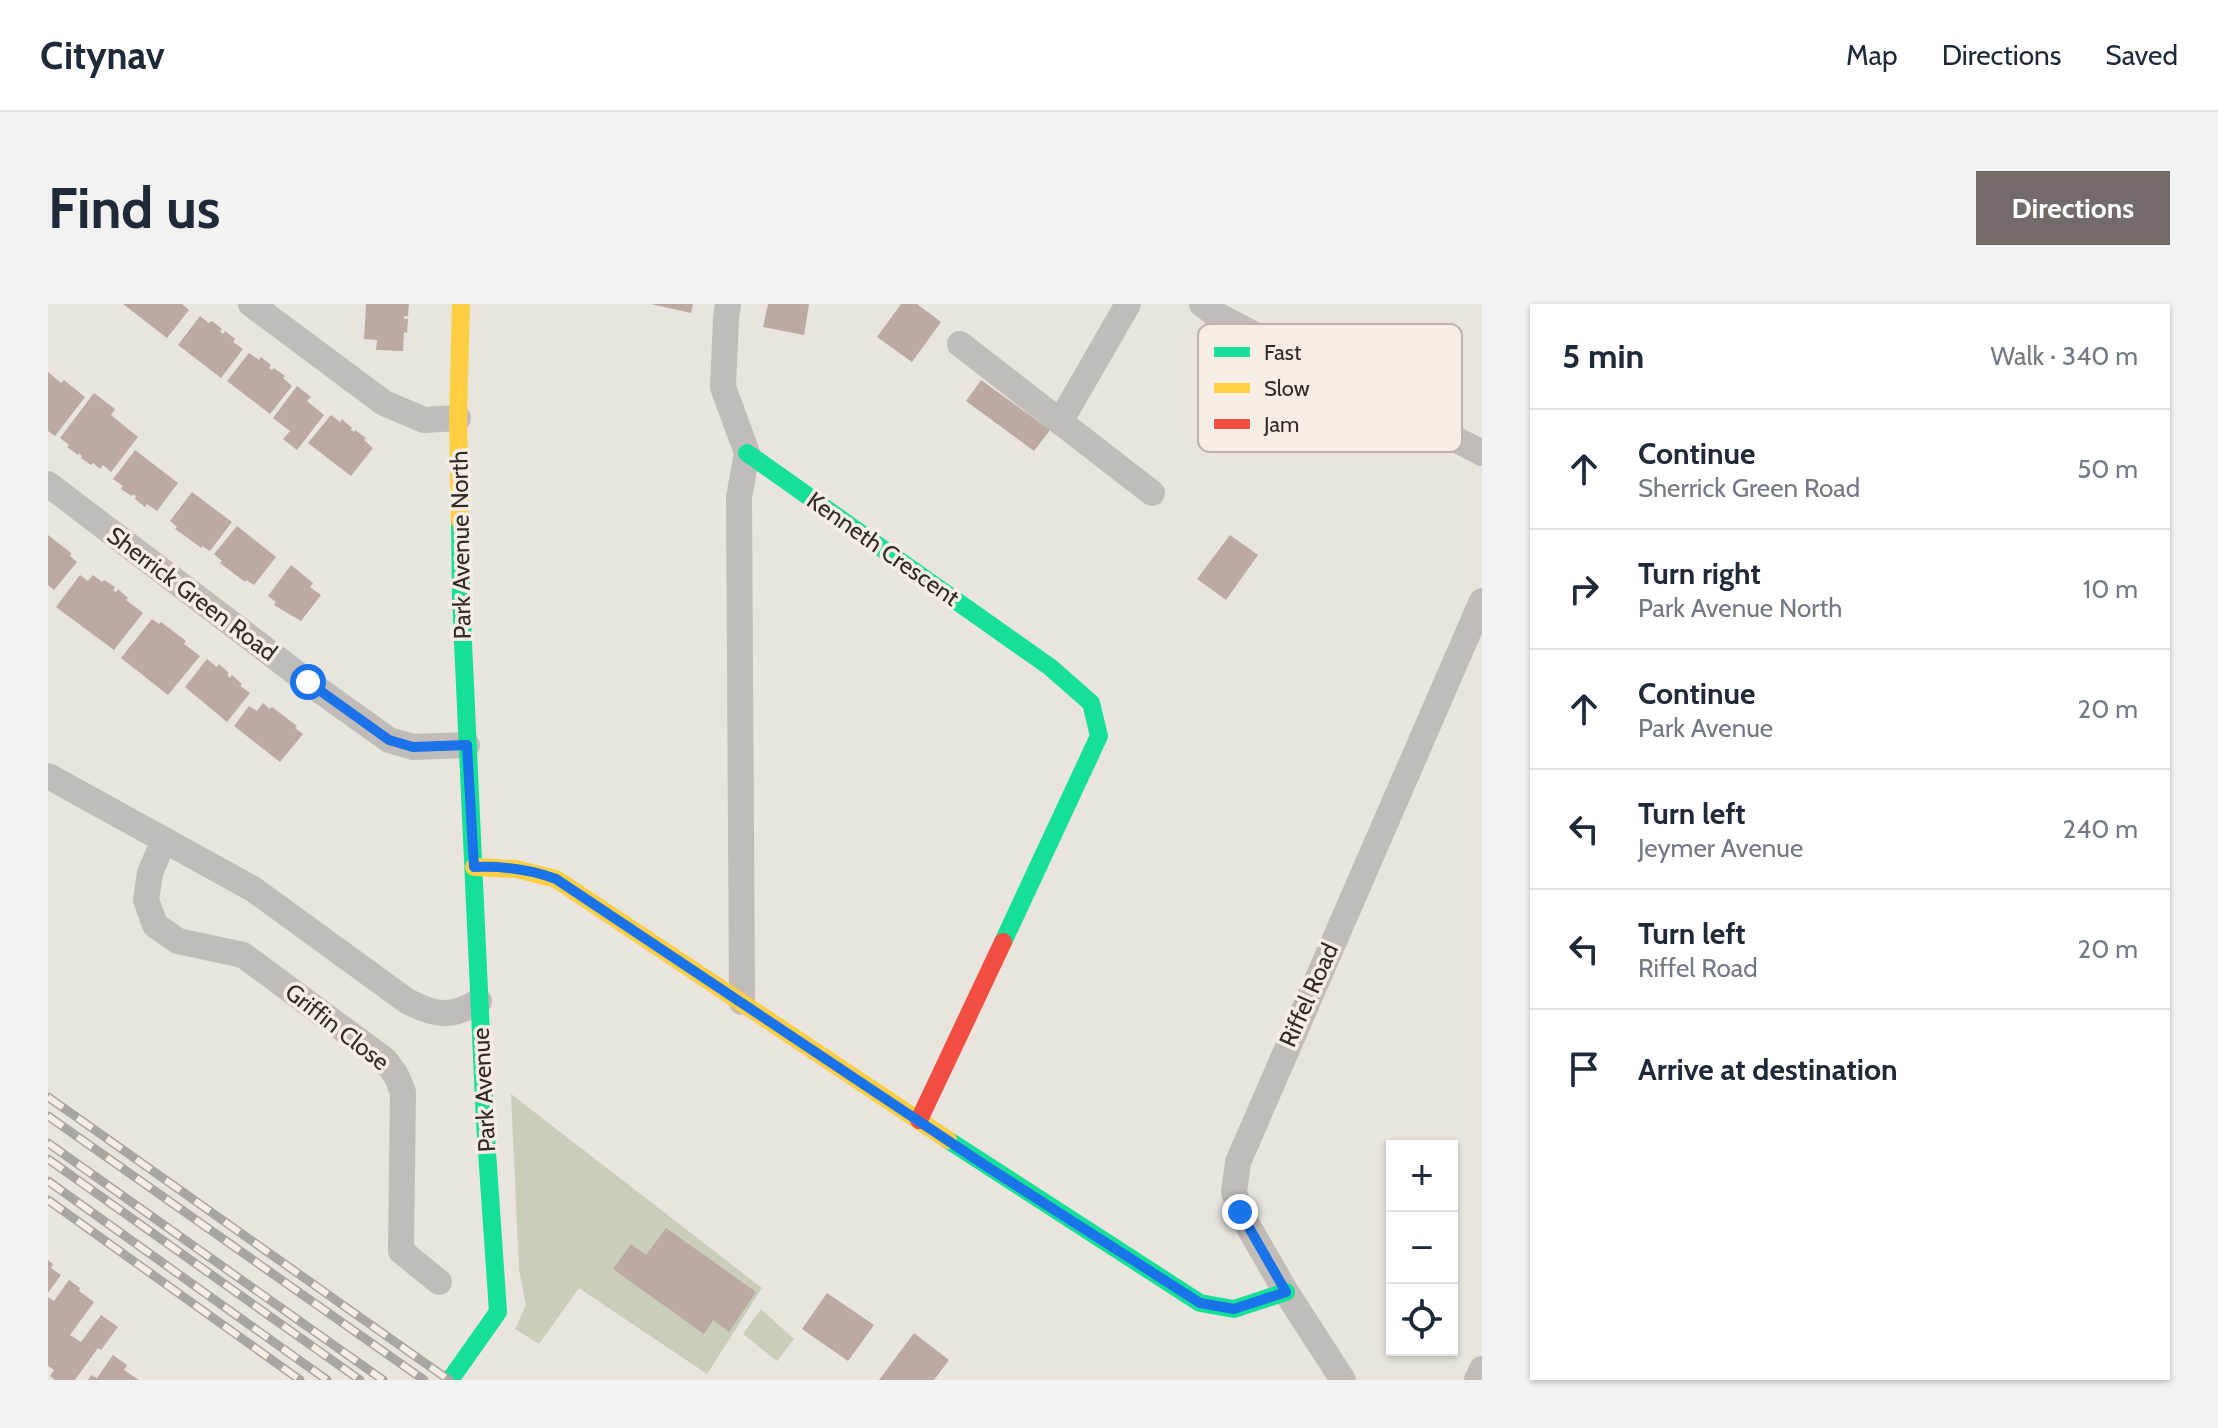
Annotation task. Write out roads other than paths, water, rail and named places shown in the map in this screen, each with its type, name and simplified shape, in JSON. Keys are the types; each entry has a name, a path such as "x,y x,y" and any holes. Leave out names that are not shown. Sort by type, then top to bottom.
{"street":[{"path":"251,304 384,403 424,420 458,418"},
{"name":"Park Avenue North","path":"461,304 458,418 469,785"},
{"path":"728,304 723,387 747,453 739,497 742,1002"},
{"path":"1060,422 1128,304"},
{"path":"1202,304 1234,324"},
{"path":"960,344 1152,493"},
{"path":"1462,443 1482,453"},
{"name":"Kenneth Crescent","path":"747,453 1050,667 1091,703 1099,736 919,1120"},
{"name":"Sherrick Green Road","path":"48,484 389,740 413,747 467,745"},
{"name":"Riffel Road","path":"1343,1380 1286,1292 1240,1212 1234,1192 1238,1162 1482,601"},
{"path":"48,776 253,889 407,1001 439,1014 464,1010 479,1001"},
{"name":"Park Avenue","path":"450,1380 498,1312 469,785"},
{"name":"Griffin Close","path":"164,840 150,873 146,900 155,925 178,941 243,955 385,1060 396,1075 403,1092 401,1251 439,1282"},
{"path":"474,867 537,872 556,879 986,1166 1200,1303 1234,1309 1286,1292"},
{"path":"1477,1380 1482,1369"}],"railway":[{"path":"48,1097 449,1380"},
{"path":"48,1116 424,1380"},
{"path":"48,1143 383,1380"},
{"path":"48,1159 360,1380"},
{"path":"48,1181 327,1380"},
{"path":"48,1200 300,1380"}]}
